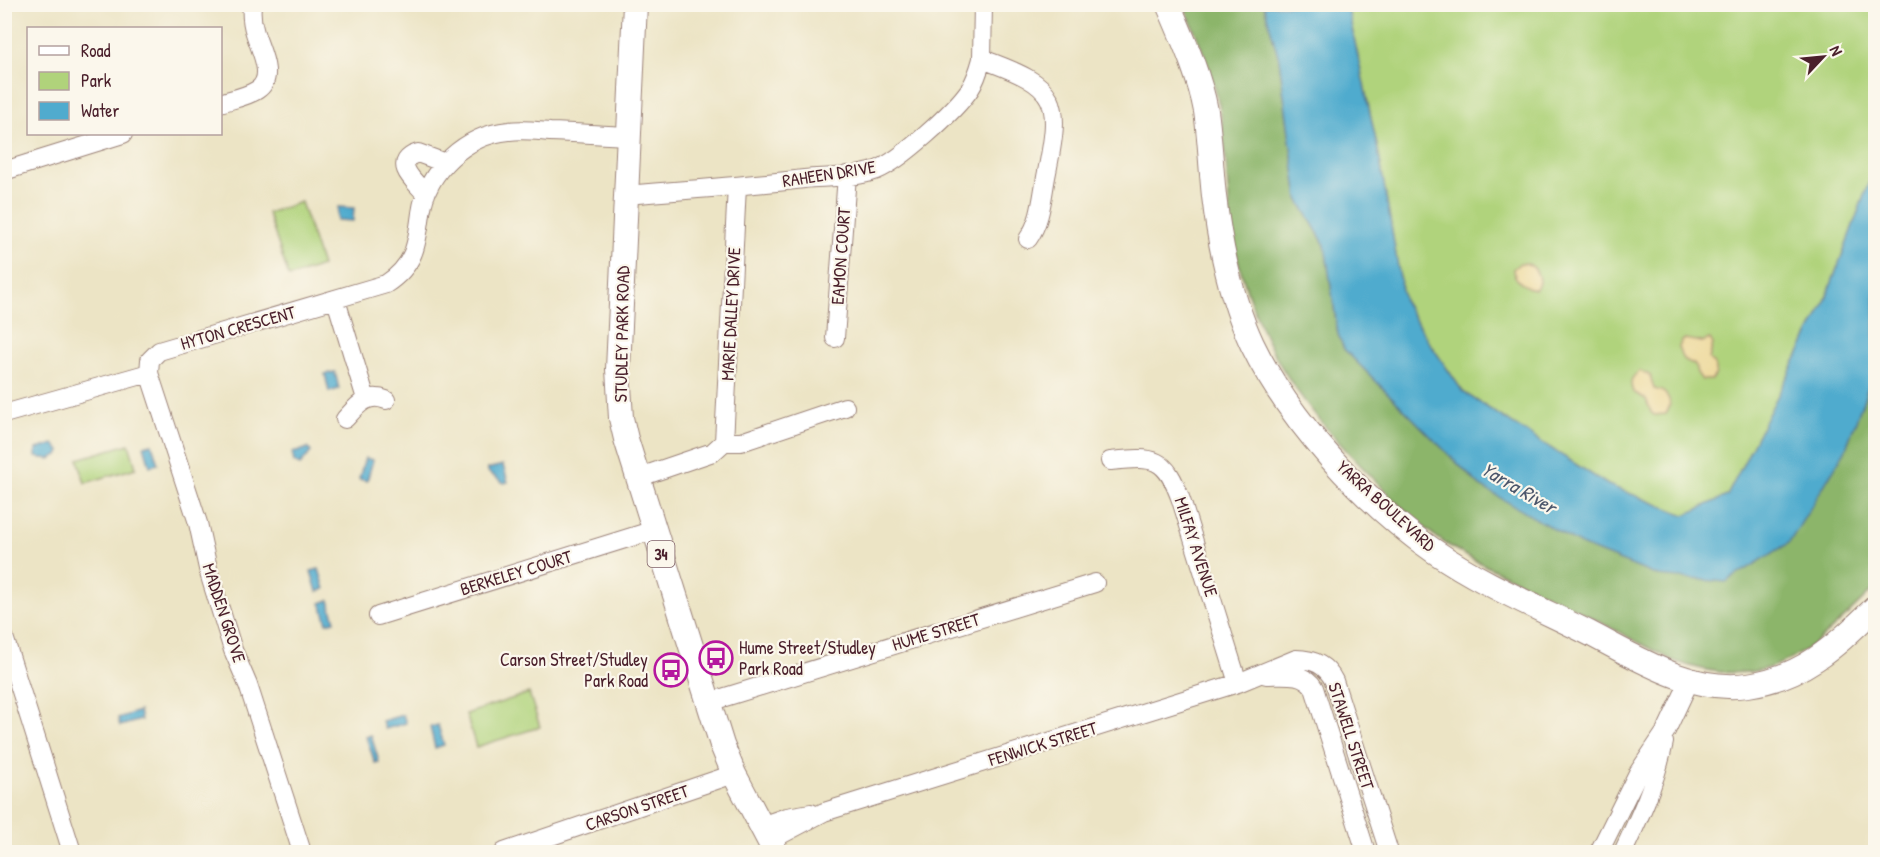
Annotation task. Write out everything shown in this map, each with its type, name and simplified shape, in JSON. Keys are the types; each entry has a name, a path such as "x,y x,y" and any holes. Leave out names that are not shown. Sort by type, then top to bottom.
{"main road":[{"name":"STUDLEY PARK ROAD","path":"635,4 618,369 619,394 626,439 724,751 768,840"},
{"name":"YARRA BOULEVARD","path":"1168,4 1191,61 1205,110 1218,227 1227,274 1243,322 1263,365 1293,413 1365,493 1414,536 1434,551 1483,580 1633,656 1690,680 1710,684 1748,685 1794,673 1824,655 1875,607"}],"street":[{"path":"222,102 251,93 263,84 266,71 254,31 252,4"},
{"name":"RAHEEN DRIVE","path":"626,195 847,175 878,169 912,146 970,89 978,74 982,59 983,4"},
{"path":"982,59 1032,80 1050,100 1055,115 1053,141 1038,220 1028,239"},
{"name":"HYTON CRESCENT","path":"149,373 150,360 159,351 336,300 386,284 396,278 412,257 417,244 421,210 434,177 445,163 469,145 496,133 509,131 629,136"},
{"path":"4,171 120,135"},
{"path":"426,194 405,169 408,158 418,153 445,163"},
{"name":"EAMON COURT","path":"836,338 847,175"},
{"name":"MARIE DALLEY DRIVE","path":"724,442 737,186"},
{"path":"336,300 366,399"},
{"path":"4,414 149,373"},
{"name":"MADDEN GROVE","path":"149,373 198,524 211,580 231,643 251,695 302,852"},
{"path":"345,419 358,404 366,399 373,397 386,400"},
{"path":"638,477 713,452 724,442 741,442 845,407"},
{"name":"MILFAY AVENUE","path":"1110,461 1149,459 1165,467 1171,475 1181,500 1238,683"},
{"name":"BERKELEY COURT","path":"378,616 654,530"},
{"name":"HUME STREET","path":"709,702 1095,583"},
{"path":"4,638 72,852"},
{"name":"STAWELL STREET","path":"1261,675 1296,659 1316,662 1329,672 1334,681 1389,852"},
{"name":"FENWICK STREET","path":"768,840 787,817 824,812 1261,675"},
{"name":"STAWELL STREET","path":"1261,675 1294,675 1311,682 1366,852"},
{"path":"1599,852 1638,773 1666,731 1690,680"},
{"path":"1623,852 1652,788 1666,731"},
{"name":"CARSON STREET","path":"504,852 537,847 734,774"}],"green space":[{"path":"1184,5 1264,5 1279,59 1298,199 1325,245 1338,334 1344,349 1480,486 1658,576 1845,451 1875,368 1875,588 1830,631 1786,661 1763,669 1737,673 1708,670 1674,661 1550,596 1470,558 1426,529 1399,505 1350,454 1308,406 1275,356 1261,328 1249,297 1235,246 1224,134 1215,87"},
{"path":"1347,5 1875,5 1875,166 1824,304 1727,496 1685,515 1608,485 1463,392 1404,302 1379,155"},
{"path":"301,202 322,266 289,277 268,213"},
{"path":"129,444 136,468 85,483 78,459"},
{"path":"529,693 540,727 476,747 466,714"}],"sand":[{"path":"1520,263 1528,264 1536,271 1539,283 1536,289 1524,285 1515,276 1513,269"},
{"path":"1685,339 1702,342 1710,339 1713,344 1709,359 1716,372 1711,380 1702,380 1695,365 1683,359 1679,348"},
{"path":"1640,371 1650,375 1654,389 1663,392 1668,398 1669,405 1666,414 1654,415 1646,399 1633,392 1632,380"}],"water":[{"name":"Yarra River","path":"1264,5 1347,5 1379,155 1404,302 1463,392 1608,485 1685,515 1727,496 1824,304 1875,166 1875,368 1845,451 1789,543 1726,582 1658,576 1581,545 1480,486 1344,349 1338,334 1325,245 1298,199 1279,59"},
{"path":"338,207 354,208 353,221 337,220"},
{"path":"335,372 339,389 329,392 325,374"},
{"path":"54,444 60,451 58,455 50,459 36,457 36,449"},
{"path":"152,444 158,464 150,466 144,446"},
{"path":"308,448 311,452 300,465 294,462 292,452"},
{"path":"365,458 373,460 367,481 359,479"},
{"path":"503,465 508,482 504,483 489,473 487,469"},
{"path":"319,569 325,589 317,592 311,571"},
{"path":"329,600 335,621 327,623 321,603"},
{"path":"139,711 141,720 120,726 118,718"},
{"path":"403,715 406,723 385,729 382,721"},
{"path":"438,725 444,745 435,748 430,727"},
{"path":"371,735 379,762 375,763 366,737"}],"place":[{"name":"Hume Street/Studley Park Road","path":"716,658"},
{"name":"Carson Street/Studley Park Road","path":"671,670"}]}
